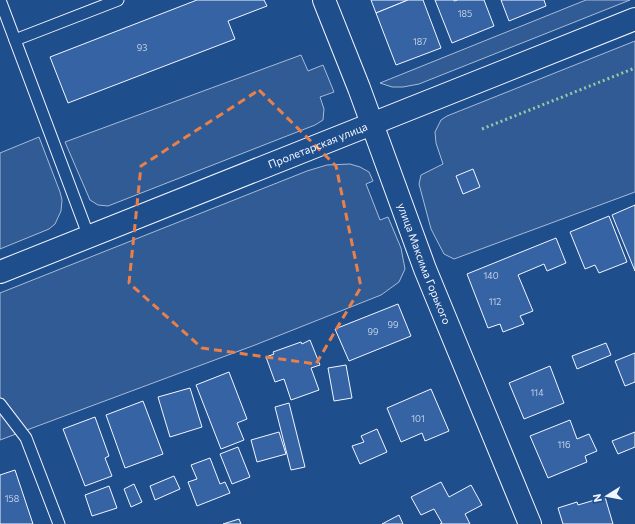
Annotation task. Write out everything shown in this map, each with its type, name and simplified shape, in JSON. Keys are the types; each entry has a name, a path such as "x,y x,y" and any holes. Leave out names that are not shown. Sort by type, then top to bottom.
{"main road":[{"name":"улица Максима Горького","path":"324,0 425,268 530,524"},
{"name":"Пролетарская улица","path":"0,272 635,19"}],"lane":[{"path":"0,0 89,237"},
{"path":"16,40 118,0"},
{"path":"0,404 26,438 59,524"}],"highlighted area":[{"path":"259,90 336,166 361,287 316,364 202,348 129,283 141,166"}],"shaded area":[{"path":"586,0 630,0 419,84 403,87 392,87 380,83"},
{"path":"635,41 635,192 454,259 444,254 431,229 419,184 421,175 443,164 436,143 435,132 441,120 447,116"},
{"path":"301,55 308,71 323,65 334,92 320,97 324,109 323,120 315,125 108,206 98,205 90,200 65,142"},
{"path":"39,137 60,192 62,200 61,211 55,224 49,229 0,249 0,153"},
{"path":"350,164 369,172 373,181 366,184 380,220 388,217 401,248 405,269 399,282 381,295 255,345 0,440 0,293 307,171 327,165"}],"building":[{"path":"197,0 264,0 267,6 228,21 235,39 68,103 50,57"},
{"path":"371,0 408,0 376,13"},
{"path":"408,0 423,0 441,48 396,65 376,13"},
{"path":"435,0 484,0 494,26 452,43"},
{"path":"501,0 544,0 546,6 509,21"},
{"path":"473,169 480,187 463,194 456,176"},
{"path":"635,205 635,271 612,215"},
{"path":"609,216 627,262 599,273 595,265 585,269 570,232"},
{"path":"556,238 566,263 547,271 544,264 518,275 533,311 520,316 524,324 503,332 500,324 488,328 467,274"},
{"path":"398,304 411,336 349,361 335,329"},
{"path":"310,340 320,365 311,368 319,390 291,400 284,379 275,382 266,357 274,354 273,352 301,342 302,344"},
{"path":"606,343 611,355 577,369 572,356"},
{"path":"635,353 635,382 625,386 615,361"},
{"path":"346,365 352,398 334,401 328,368"},
{"path":"550,366 564,403 524,419 509,383"},
{"path":"229,372 247,419 237,423 244,440 221,449 196,385"},
{"path":"190,388 202,427 170,437 158,397"},
{"path":"431,389 449,431 425,441 422,433 401,442 387,408"},
{"path":"143,401 163,454 125,468 106,415"},
{"path":"289,403 305,467 291,470 275,407"},
{"path":"95,417 109,456 105,458 112,476 85,486 63,429"},
{"path":"570,420 577,439 589,434 597,451 585,456 587,462 548,478 530,436"},
{"path":"377,429 387,452 360,464 352,446 364,442 361,436"},
{"path":"279,432 286,454 257,462 251,440"},
{"path":"635,432 635,447 618,454 612,441"},
{"path":"238,447 250,477 232,484 220,454"},
{"path":"210,458 220,484 225,482 230,493 197,506 188,482 197,479 191,465"},
{"path":"15,470 33,524 0,524 0,475"},
{"path":"174,476 180,489 155,500 150,486"},
{"path":"441,482 449,497 471,485 482,505 465,514 470,524 440,524 442,523 434,509 421,515 411,497"},
{"path":"134,484 142,502 131,507 124,489"},
{"path":"109,486 117,508 92,516 85,495"},
{"path":"605,497 613,524 563,524 558,508 577,502 578,505"},
{"path":"399,515 403,524 382,524"},
{"path":"239,519 241,524 223,524"}],"hedge":[{"path":"482,129 635,68"}]}
